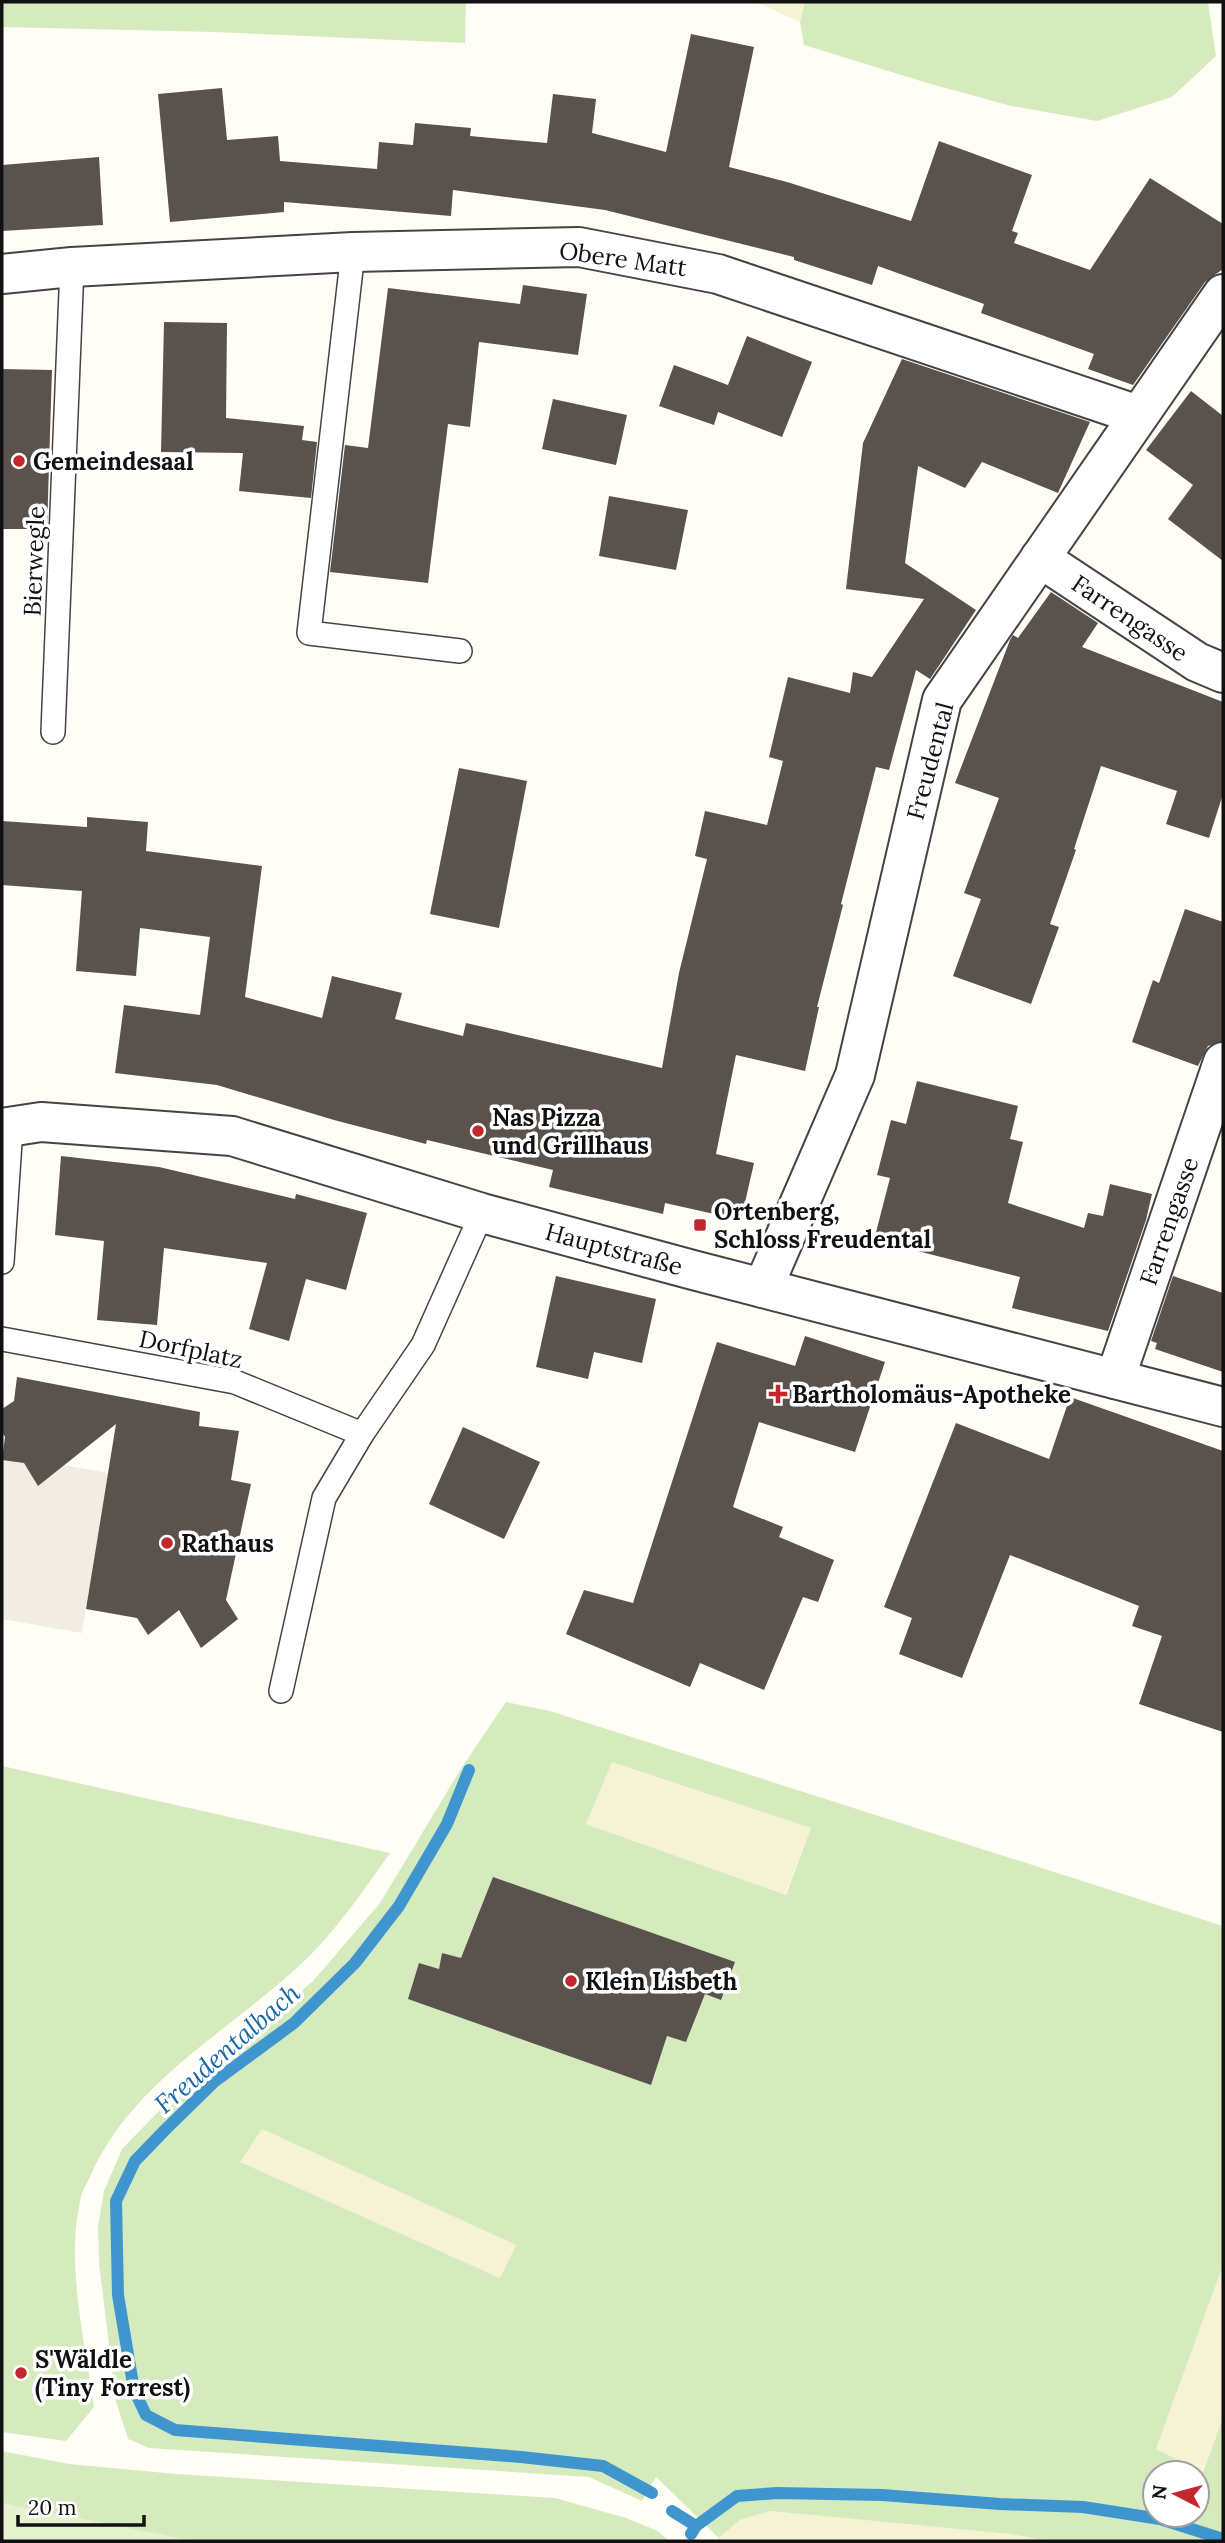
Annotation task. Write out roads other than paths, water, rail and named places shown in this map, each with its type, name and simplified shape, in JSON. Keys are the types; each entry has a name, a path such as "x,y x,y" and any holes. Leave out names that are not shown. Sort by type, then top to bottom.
{"street":[{"name":"Obere Matt","path":"2,274 72,267 353,252 579,247 718,274 1138,415"},
{"name":"Freudental","path":"764,1288 855,1075 942,700 1223,294"},
{"name":"Farrengasse","path":"1040,558 1196,662 1223,673"},
{"name":"Farrengasse","path":"1115,1379 1223,1062"},
{"name":"Hauptstraße","path":"6,1128 41,1122 232,1136 482,1213 1223,1407"}],"lane":[{"path":"353,252 309,633 460,652"},
{"name":"Bierwegle","path":"53,732 72,267"},
{"path":"2,1262 6,1128"},
{"path":"281,1691 324,1498 362,1434 423,1345 482,1213"},
{"name":"Dorfplatz","path":"2,1339 234,1382 362,1434"}],"waterway":[{"name":"Freudentalbach","path":"469,1770 447,1824 399,1906 355,1963 294,2023 214,2082 135,2161 116,2201 118,2295 134,2390 146,2415 175,2430 603,2466 652,2493"},
{"path":"691,2534 696,2526 737,2496 777,2493 882,2495 1083,2507 1160,2519 1223,2539"},
{"name":"Freudentalbach","path":"672,2511 696,2526"}],"place":[{"name":"Gemeindesaal","path":"19,461"},
{"name":"Nas Pizza und Grillhaus","path":"478,1131"},
{"name":"Ortenberg, Schloss Freudental","path":"700,1225"},
{"name":"Bartholomäus-Apotheke","path":"778,1394"},
{"name":"Rathaus","path":"167,1543"},
{"name":"Klein Lisbeth","path":"571,1981"},
{"name":"S'Wäldle (Tiny Forrest)","path":"21,2373"}]}
